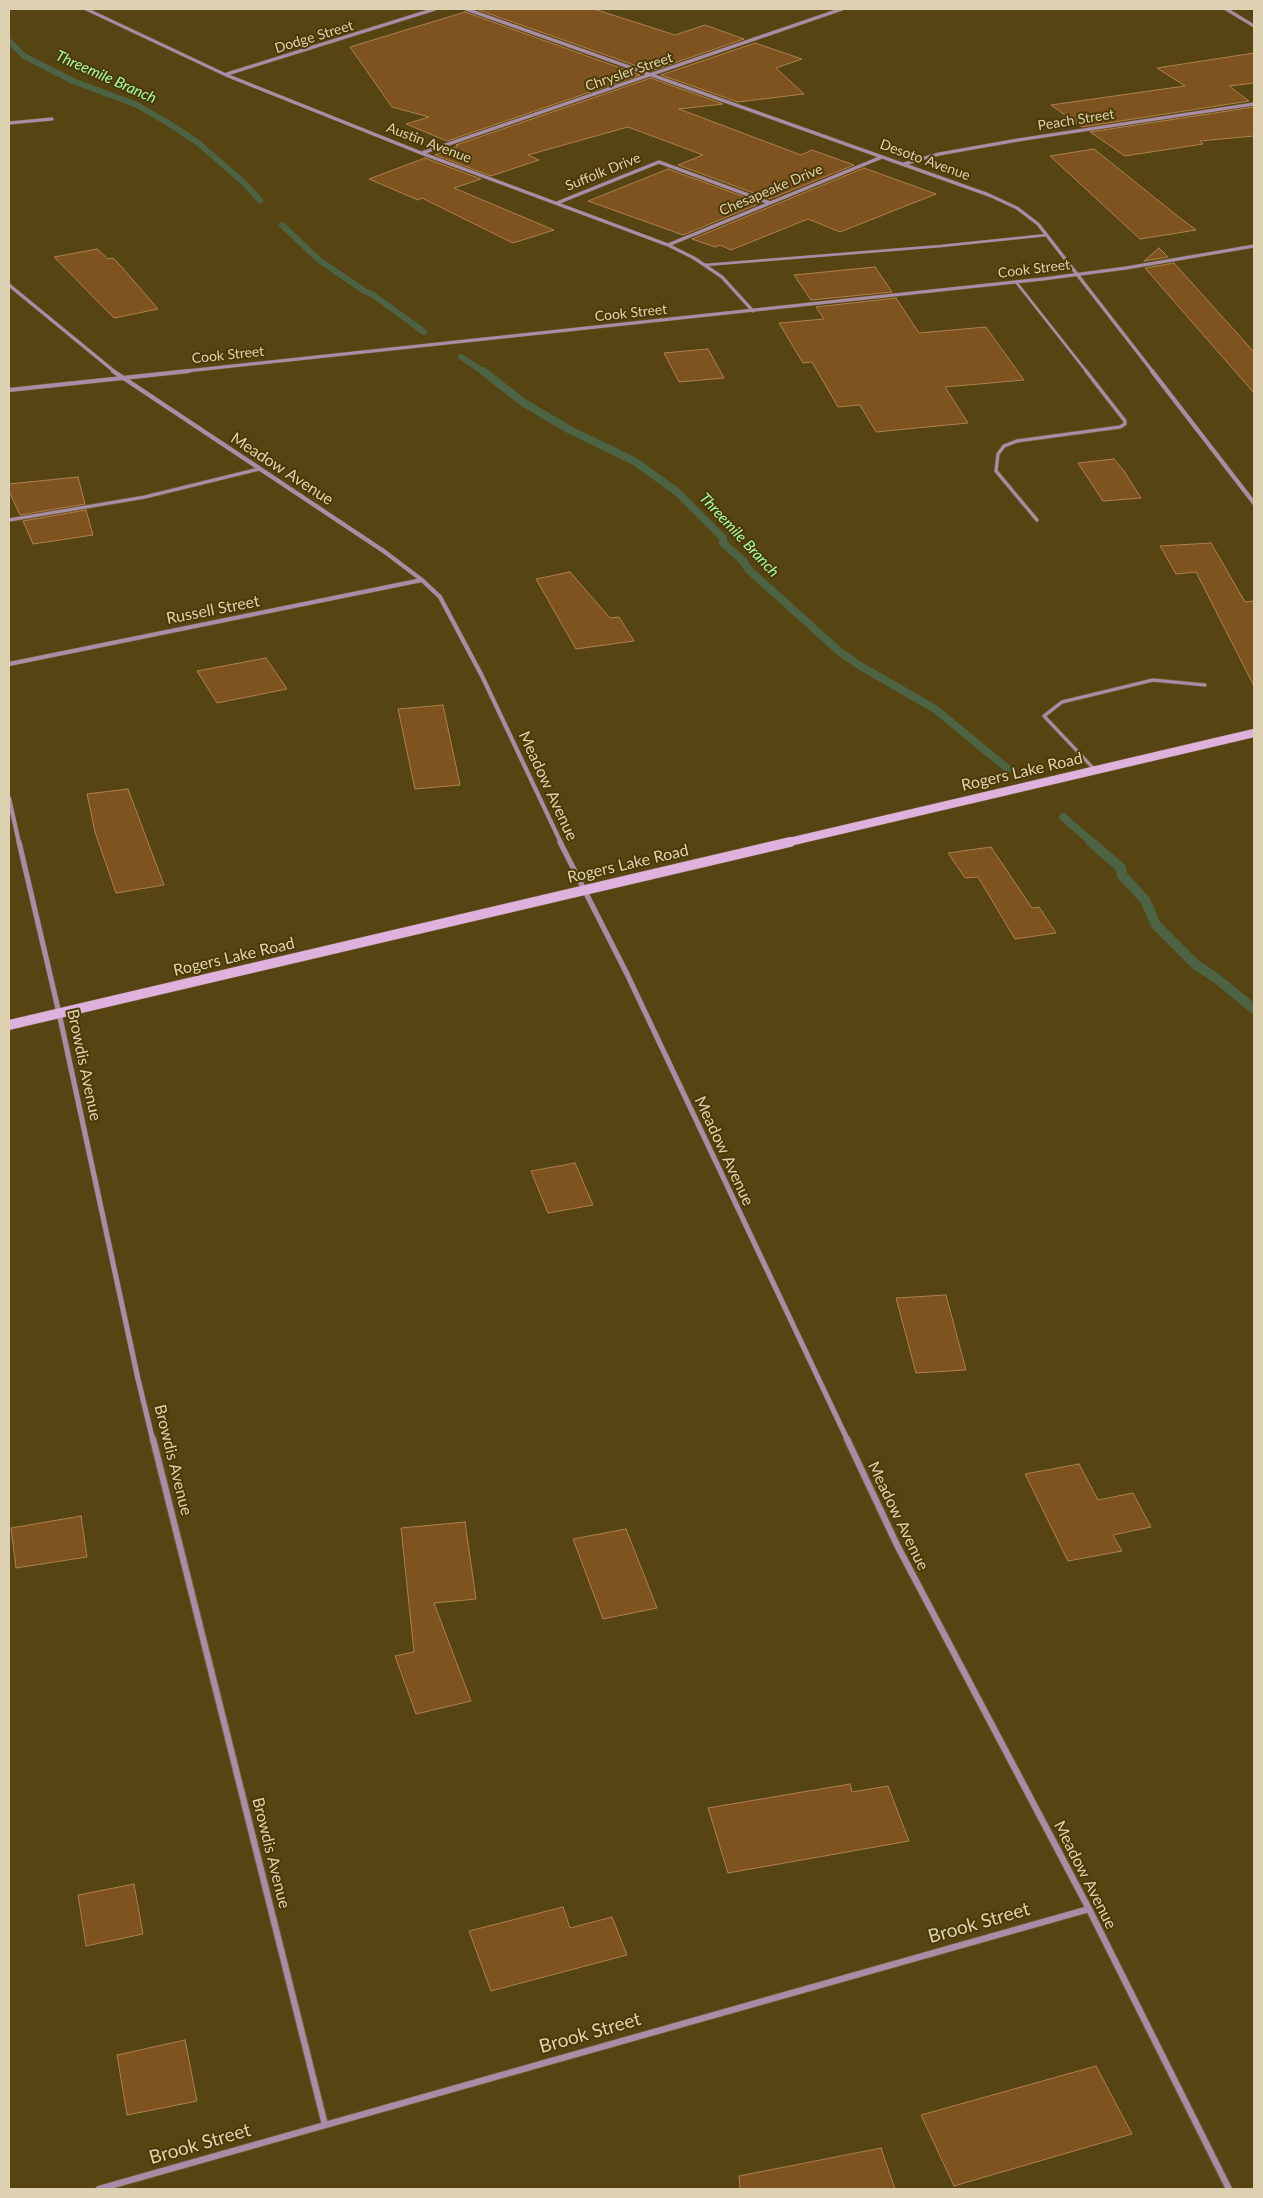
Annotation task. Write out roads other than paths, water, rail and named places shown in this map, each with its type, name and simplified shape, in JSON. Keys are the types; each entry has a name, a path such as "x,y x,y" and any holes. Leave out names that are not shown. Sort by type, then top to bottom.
{"main road":[{"name":"Rogers Lake Road","path":"9,1025 1254,733"}],"street":[{"name":"Austin Avenue","path":"86,9 226,74 421,153 668,244 722,276 754,311"},
{"name":"Dodge Street","path":"226,74 435,9"},
{"name":"Desoto Avenue","path":"466,9 989,195 1017,208 1038,224 1047,235 1254,503"},
{"name":"Chrysler Street","path":"421,153 842,9"},
{"path":"1226,9 1254,26"},
{"name":"Peach Street","path":"903,164 939,154 1254,104"},
{"path":"9,123 52,119"},
{"name":"Chesapeake Drive","path":"668,244 883,157"},
{"name":"Suffolk Drive","path":"557,203 659,162 770,203"},
{"name":"Cook Street","path":"9,390 1078,275 1254,246"},
{"name":"Meadow Avenue","path":"9,285 122,378 385,552 422,580 440,597 482,676 583,890 627,974 897,1545 1090,1909 1229,2189"},
{"name":"Russell Street","path":"9,664 422,580"},
{"name":"Browdis Avenue","path":"9,798 59,1013 138,1379 326,2125"},
{"name":"Brook Street","path":"98,2189 1090,1909"}],"lane":[{"path":"705,265 941,246 1047,235"},
{"path":"1016,282 1126,421 1120,427 1017,441 1004,446 998,454 996,471 1037,520"},
{"path":"9,520 145,497 259,469"},
{"path":"1096,771 1044,716 1062,702 1153,680 1205,685"}],"waterway":[{"name":"Threemile Branch","path":"9,41 24,56 73,81 137,105 168,123 197,142 241,180 260,200"},
{"name":"Threemile Branch","path":"282,225 319,260 366,292 372,294 424,332"},
{"name":"Threemile Branch","path":"461,357 484,372"},
{"name":"Threemile Branch","path":"483,371 524,403 570,430 634,461 676,491 723,538 723,543 743,561 749,570 840,652 862,667 935,709 1008,769"},
{"name":"Threemile Branch","path":"1063,817 1093,843"},
{"name":"Threemile Branch","path":"1091,842 1121,868 1122,875 1145,900 1156,925 1195,964 1216,978 1254,1009"}]}
